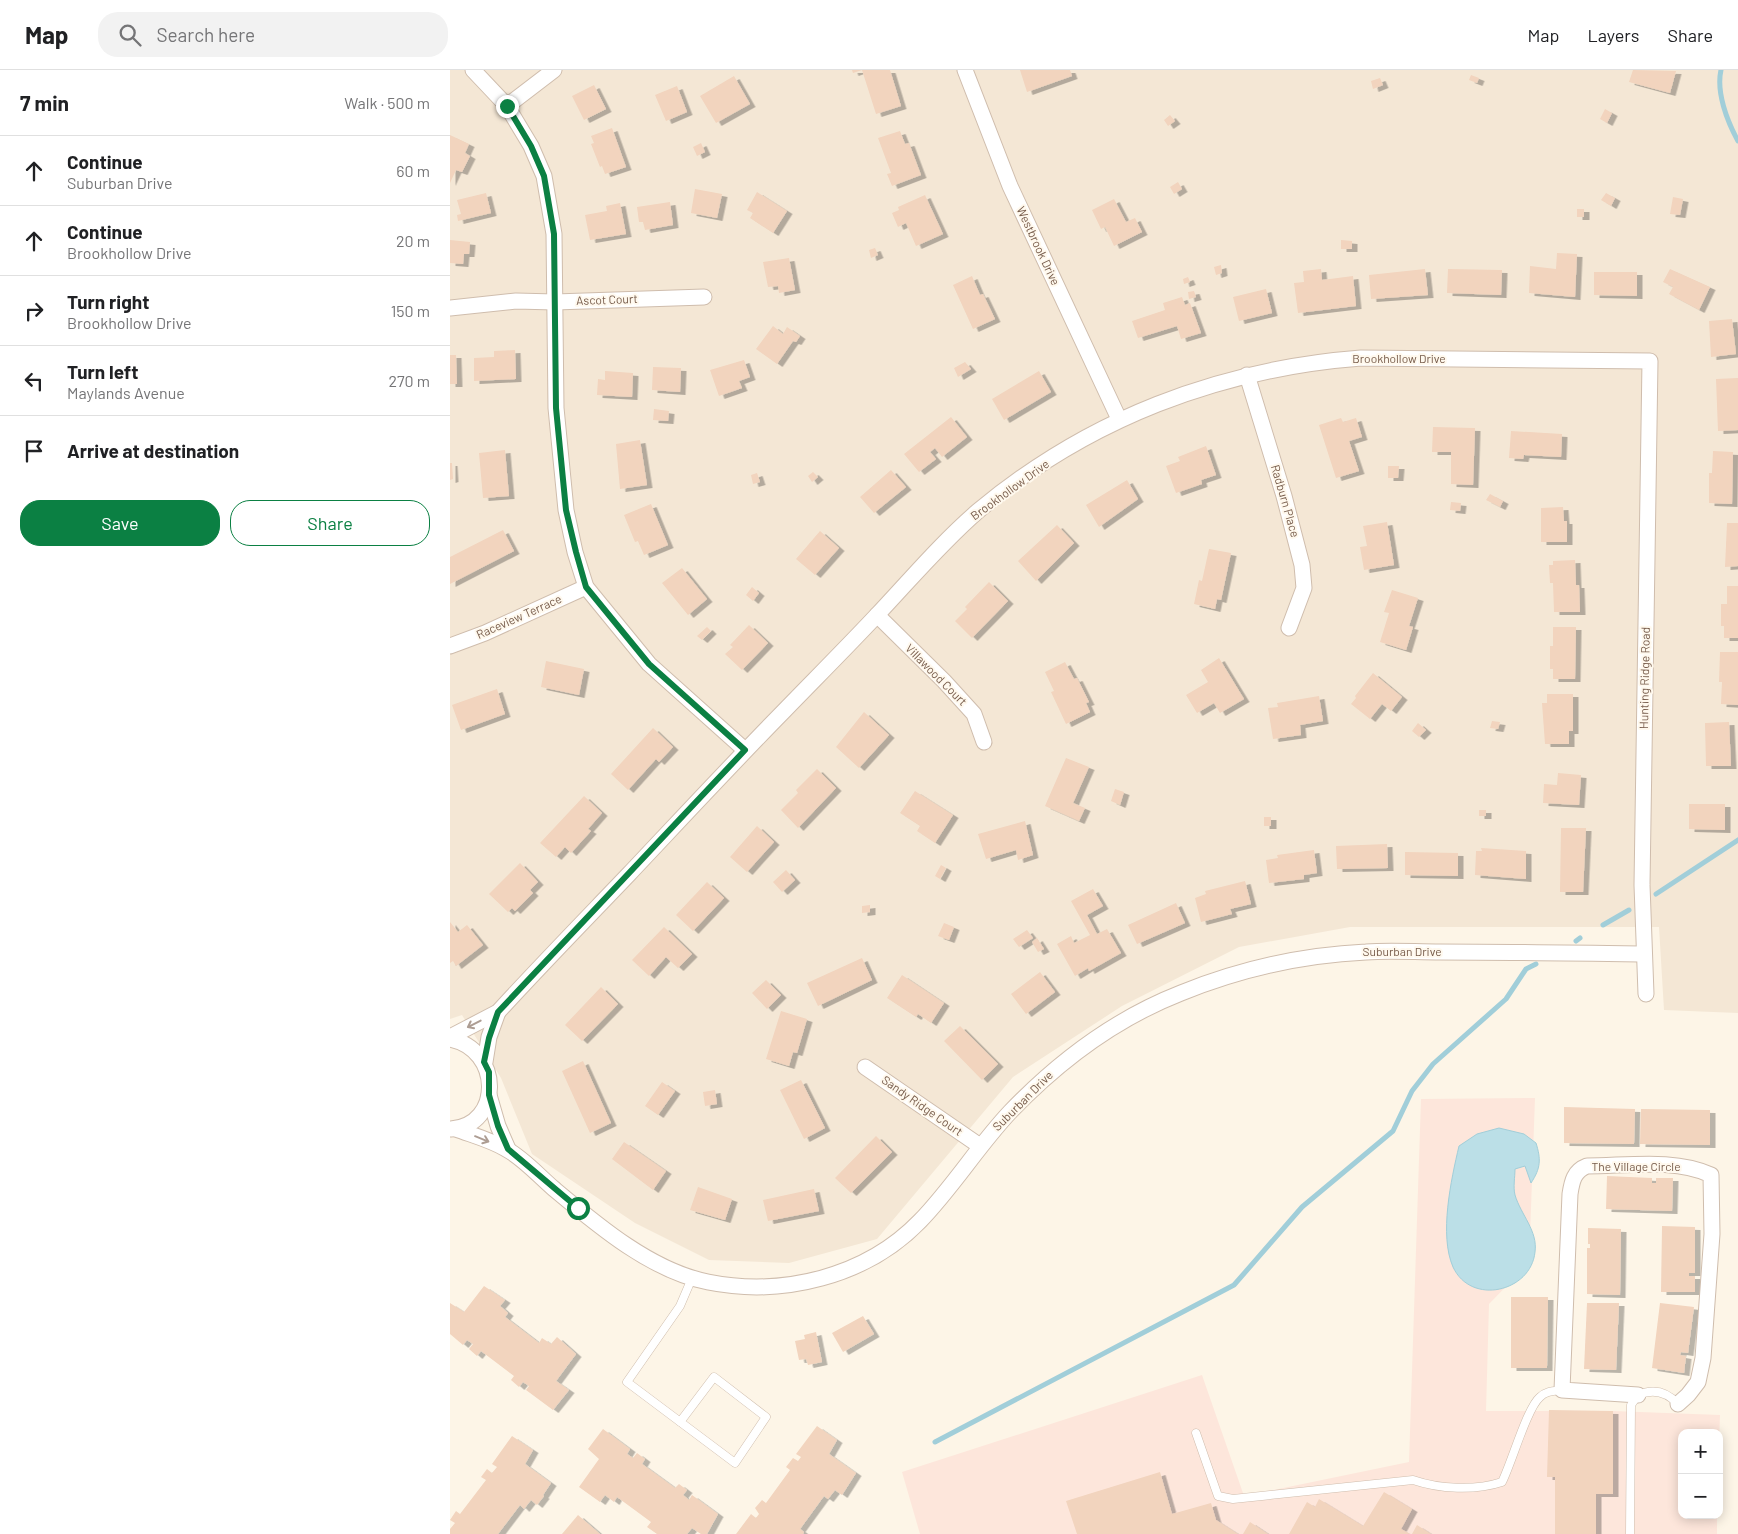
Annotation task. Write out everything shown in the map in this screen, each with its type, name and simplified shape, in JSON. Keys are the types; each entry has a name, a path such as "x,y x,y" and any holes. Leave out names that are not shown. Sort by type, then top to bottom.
{"street":[{"path":"473,70 507,106 531,146 544,176 554,234 556,408 566,510 586,587 649,664 745,750"},
{"path":"507,106 554,70"},
{"name":"Westbrook Drive","path":"965,70 1010,186 1119,419"},
{"name":"Ascot Court","path":"450,308 516,301 555,302 704,297"},
{"name":"Brookhollow Drive","path":"450,1038 498,1012 745,750 877,615 932,555 978,511 1042,465 1119,419 1211,384 1247,375 1327,360 1361,358 1650,361"},
{"name":"Hunting Ridge Road","path":"1646,994 1643,954 1650,361"},
{"name":"Radburn Place","path":"1247,375 1302,565 1304,588 1289,628"},
{"name":"Raceview Terrace","path":"450,646 485,633 586,587"},
{"name":"Villawood Court","path":"877,615 944,681 974,714 984,742"},
{"name":"Suburban Drive","path":"453,1129 508,1149 600,1226 648,1258 692,1278 748,1287 780,1287 837,1274 889,1248 917,1224 940,1200 980,1146 1046,1076 1102,1035 1138,1013 1179,993 1222,978 1270,965 1326,955 1367,952 1498,951 1643,954"},
{"name":"Brookhollow Drive","path":"484,1062 489,1038 498,1012"},
{"name":"Brookhollow Drive","path":"450,1038 469,1045 484,1062 490,1083 487,1100"},
{"name":"Sandy Ridge Court","path":"865,1067 980,1146"},
{"name":"Suburban Drive","path":"453,1129 468,1124 487,1100 508,1149"},
{"name":"The Village Circle","path":"1638,1395 1562,1390 1570,1194 1575,1175 1579,1169 1588,1166 1663,1166 1690,1168 1710,1175 1712,1234 1703,1358 1698,1382 1678,1404"}],"lane":[{"path":"680,1422 714,1377 766,1416 735,1463 680,1422 627,1382 680,1306 692,1278"},
{"path":"1196,1434 1218,1496 1233,1499 1414,1480 1429,1485 1491,1486 1502,1482 1511,1464 1532,1406 1541,1395 1550,1391 1562,1390"},
{"name":"The Village Circle","path":"1638,1395 1658,1392 1672,1398 1678,1404"},
{"path":"1630,1534 1631,1405 1638,1395"}],"shaded area":[{"path":"450,70 1738,70 1738,1013 1664,1010 1659,927 1350,927 1239,947 1122,1006 1013,1077 877,1239 789,1263 709,1260 635,1223 532,1154 501,1078 462,1015 450,1019"},
{"path":"1535,1098 1529,1263 1489,1304 1486,1411 1613,1411 1720,1415 1720,1429 1678,1429 1678,1519 1717,1519 1717,1534 920,1534 902,1472 1202,1375 1244,1496 1409,1462 1421,1099"}],"water":[{"path":"1499,1128 1524,1134 1536,1143 1539,1154 1537,1173 1531,1183 1525,1166 1515,1169 1514,1185 1515,1195 1532,1230 1535,1252 1531,1266 1523,1277 1512,1285 1486,1290 1473,1287 1462,1279 1453,1267 1447,1239 1448,1207 1459,1146 1477,1134"}],"building":[{"path":"862,70 890,70 901,106 876,114"},
{"path":"1020,70 1070,70 1072,76 1027,92"},
{"path":"1633,70 1676,71 1670,93 1629,82"},
{"path":"1471,75 1479,78 1477,83 1469,80"},
{"path":"734,76 750,104 716,123 700,96"},
{"path":"1380,78 1383,85 1373,89 1371,81"},
{"path":"594,85 606,109 584,120 572,96"},
{"path":"677,86 687,112 666,121 655,95"},
{"path":"1605,109 1612,113 1607,123 1600,119"},
{"path":"1170,115 1175,121 1168,126 1164,120"},
{"path":"612,128 626,167 605,174 602,166 600,167 591,144 594,143 591,136"},
{"path":"900,131 905,144 909,143 921,175 892,186 887,174 891,173 878,138"},
{"path":"450,135 469,144 465,153 470,156 462,172 456,170 450,183"},
{"path":"701,143 705,152 697,156 693,147"},
{"path":"1178,182 1182,189 1174,194 1170,187"},
{"path":"695,189 722,194 717,218 691,213"},
{"path":"757,192 787,211 773,233 750,218 753,213 747,210"},
{"path":"486,193 491,213 458,221 457,215 461,214 457,200"},
{"path":"1606,193 1615,198 1611,206 1601,200"},
{"path":"925,195 943,234 916,246 906,223 898,227 892,213 899,210 898,207"},
{"path":"1673,197 1683,199 1680,215 1670,214"},
{"path":"1114,199 1126,222 1135,218 1142,232 1114,246 1105,227 1101,229 1092,210"},
{"path":"670,202 673,225 645,230 643,222 639,222 637,207"},
{"path":"620,203 626,234 590,240 585,215 607,211 606,206"},
{"path":"1577,209 1584,209 1584,217 1577,217"},
{"path":"450,240 470,242 469,254 464,254 463,264 450,263"},
{"path":"1341,240 1352,241 1352,249 1341,249"},
{"path":"875,248 878,255 871,258 869,250"},
{"path":"1557,253 1577,254 1575,297 1529,293 1530,266 1556,269"},
{"path":"789,258 795,290 779,293 778,286 768,287 763,262"},
{"path":"1221,265 1222,273 1216,275 1214,267"},
{"path":"1321,269 1322,280 1353,276 1356,306 1298,313 1294,283 1304,282 1303,271"},
{"path":"1425,269 1428,295 1371,299 1369,275"},
{"path":"1448,269 1502,270 1501,295 1447,293"},
{"path":"1670,269 1710,287 1699,310 1669,294 1673,287 1663,282"},
{"path":"1594,272 1637,272 1637,296 1594,295"},
{"path":"972,276 980,295 983,294 995,319 973,329 953,285"},
{"path":"1188,277 1190,282 1184,284 1183,279"},
{"path":"1266,289 1272,313 1239,321 1233,297"},
{"path":"1194,291 1196,297 1189,299 1188,292"},
{"path":"1182,297 1185,305 1190,303 1201,333 1181,339 1177,326 1138,338 1132,321 1165,310 1163,303"},
{"path":"1732,319 1736,354 1711,357 1709,321"},
{"path":"773,326 783,334 787,327 800,336 796,342 793,341 777,364 756,349"},
{"path":"515,350 516,379 474,381 474,358 494,357 494,351"},
{"path":"450,355 456,355 457,384 450,384"},
{"path":"744,360 750,377 739,381 742,388 719,396 710,370"},
{"path":"965,362 971,369 958,377 954,368"},
{"path":"653,367 681,368 680,392 652,390"},
{"path":"605,371 633,373 632,397 597,395 598,379 605,380"},
{"path":"1039,371 1051,392 1004,420 992,399"},
{"path":"1738,378 1738,430 1718,431 1716,379"},
{"path":"654,409 669,411 668,421 653,420"},
{"path":"951,417 967,437 942,457 935,448 930,452 936,459 919,472 904,454"},
{"path":"1341,418 1343,422 1356,418 1362,437 1349,441 1359,471 1336,478 1319,425"},
{"path":"1433,427 1475,428 1473,485 1451,484 1451,452 1432,452"},
{"path":"1511,431 1562,434 1561,457 1524,455 1523,459 1509,458"},
{"path":"640,440 647,485 620,489 616,444"},
{"path":"1206,446 1216,475 1201,480 1202,484 1176,493 1166,466 1180,461 1178,457"},
{"path":"505,450 509,496 483,498 479,453"},
{"path":"1713,451 1733,452 1732,504 1709,503 1709,473 1712,473"},
{"path":"450,463 452,463 453,479 450,480"},
{"path":"1388,466 1399,466 1398,478 1388,478"},
{"path":"891,470 906,487 874,513 860,497"},
{"path":"813,472 818,477 812,482 808,476"},
{"path":"757,473 760,482 753,484 751,475"},
{"path":"1127,480 1138,499 1099,527 1086,505"},
{"path":"1490,494 1503,501 1500,507 1486,500"},
{"path":"1451,502 1461,503 1460,511 1450,510"},
{"path":"651,504 668,545 644,555 638,541 635,542 624,515"},
{"path":"1563,507 1564,521 1567,521 1567,542 1541,542 1541,508"},
{"path":"1387,522 1394,565 1364,570 1360,547 1367,546 1363,526"},
{"path":"1727,523 1738,523 1738,566 1725,567"},
{"path":"1057,525 1074,543 1036,581 1018,561"},
{"path":"503,530 514,551 450,584 450,557"},
{"path":"820,531 839,548 815,575 796,559"},
{"path":"1209,549 1231,553 1221,600 1217,599 1215,609 1194,604 1199,580 1202,581"},
{"path":"1575,560 1576,585 1579,585 1580,612 1554,612 1553,583 1550,583 1549,565 1553,565 1553,561"},
{"path":"682,568 707,599 688,615 662,583"},
{"path":"989,582 1008,601 972,638 955,621 967,609 965,607"},
{"path":"1727,586 1738,586 1738,638 1724,638 1724,626 1721,626 1721,604 1727,604"},
{"path":"752,587 759,593 753,601 746,595"},
{"path":"1392,590 1418,598 1409,626 1413,627 1406,650 1380,642 1389,613 1384,612"},
{"path":"749,625 768,643 742,670 725,654 733,647 730,645"},
{"path":"707,627 711,631 702,640 697,636"},
{"path":"1553,627 1576,627 1575,679 1553,679 1553,669 1550,669 1550,646 1553,646"},
{"path":"1720,652 1738,652 1738,705 1721,704 1722,682 1719,682"},
{"path":"1219,658 1244,699 1220,713 1214,703 1197,713 1186,695 1208,682 1201,670"},
{"path":"546,661 584,669 579,695 541,687"},
{"path":"1065,662 1074,679 1077,678 1089,702 1086,703 1090,712 1066,724 1051,692 1054,691 1045,672"},
{"path":"1373,673 1402,697 1391,711 1382,704 1370,719 1351,704"},
{"path":"497,689 505,714 461,730 452,705"},
{"path":"1547,694 1573,694 1573,731 1569,731 1569,744 1545,744 1542,703 1547,703"},
{"path":"1319,696 1323,721 1300,725 1301,735 1273,739 1268,708 1278,707 1277,703"},
{"path":"864,712 889,735 859,768 836,747"},
{"path":"1492,721 1500,722 1498,729 1490,728"},
{"path":"1729,722 1731,766 1706,766 1705,723"},
{"path":"1418,723 1426,730 1419,737 1412,731"},
{"path":"653,728 673,747 659,762 656,759 628,790 611,774"},
{"path":"1066,758 1089,767 1073,803 1085,808 1079,821 1045,806"},
{"path":"817,769 836,788 798,828 781,810 798,793 796,790"},
{"path":"1558,773 1581,775 1579,805 1543,803 1544,784 1557,785"},
{"path":"1115,789 1124,792 1120,805 1111,801"},
{"path":"915,791 953,815 935,843 917,831 920,826 900,813"},
{"path":"584,796 602,813 588,829 591,831 571,853 565,847 556,857 540,843"},
{"path":"1689,804 1725,804 1725,830 1689,829"},
{"path":"1479,810 1486,810 1486,816 1479,816"},
{"path":"1264,817 1271,817 1271,826 1264,826"},
{"path":"1025,821 1033,855 1018,860 1016,850 986,859 978,834"},
{"path":"757,826 774,842 747,872 730,857"},
{"path":"1561,828 1586,828 1583,892 1560,892"},
{"path":"1387,844 1388,868 1337,869 1336,846"},
{"path":"1481,848 1526,851 1526,879 1475,875 1476,851 1482,851"},
{"path":"1314,850 1317,873 1304,875 1304,879 1269,883 1266,860 1278,858 1277,855"},
{"path":"1405,852 1458,853 1458,876 1405,875"},
{"path":"520,863 538,882 530,890 533,893 515,911 512,908 508,912 489,894"},
{"path":"941,865 946,868 940,879 935,876"},
{"path":"786,870 795,880 782,892 773,882"},
{"path":"1245,881 1251,904 1230,909 1232,914 1201,922 1195,898 1206,894 1205,891"},
{"path":"707,882 724,898 693,931 676,915"},
{"path":"1093,889 1103,906 1087,915 1097,934 1107,929 1121,953 1089,971 1088,968 1075,976 1057,944 1071,936 1074,943 1090,935 1071,901"},
{"path":"1176,903 1185,923 1137,944 1128,925"},
{"path":"870,905 870,912 862,913 862,906"},
{"path":"450,922 458,932 467,925 483,945 456,966 453,961 450,963"},
{"path":"944,923 954,927 949,940 938,936"},
{"path":"664,927 692,954 678,968 666,957 649,976 632,960"},
{"path":"1027,930 1033,938 1019,947 1013,939"},
{"path":"1037,938 1044,949 1038,952 1032,942"},
{"path":"862,958 872,980 818,1006 807,983"},
{"path":"1040,972 1055,992 1026,1014 1011,994"},
{"path":"902,975 944,1003 931,1023 918,1014 916,1017 887,998"},
{"path":"766,980 781,995 767,1009 752,993"},
{"path":"601,987 618,1004 582,1041 565,1025"},
{"path":"781,1011 807,1019 797,1053 793,1052 789,1066 766,1059"},
{"path":"960,1026 998,1064 982,1080 944,1041"},
{"path":"583,1061 611,1123 590,1133 562,1071"},
{"path":"801,1080 825,1128 804,1139 780,1090"},
{"path":"662,1082 675,1091 658,1115 645,1106"},
{"path":"715,1090 717,1104 705,1106 703,1092"},
{"path":"1564,1107 1635,1109 1634,1144 1564,1143"},
{"path":"1641,1109 1710,1110 1710,1145 1640,1144"},
{"path":"876,1136 892,1152 851,1193 835,1178"},
{"path":"624,1142 666,1171 653,1190 612,1159"},
{"path":"1607,1176 1652,1178 1652,1183 1656,1183 1656,1178 1673,1178 1672,1211 1606,1209"},
{"path":"698,1187 732,1199 725,1220 690,1210"},
{"path":"814,1189 819,1211 768,1221 763,1200"},
{"path":"1662,1226 1695,1227 1695,1273 1689,1273 1689,1276 1695,1276 1695,1292 1661,1292"},
{"path":"1588,1228 1621,1229 1620,1295 1587,1294 1587,1248 1590,1248 1590,1244 1588,1244"},
{"path":"484,1286 505,1300 500,1306 508,1313 505,1317 539,1343 542,1338 551,1344 557,1337 576,1354 556,1381 569,1390 553,1410 526,1390 529,1386 523,1382 519,1387 511,1380 514,1376 481,1351 477,1356 469,1349 473,1344 467,1340 463,1345 450,1334 450,1303 464,1312"},
{"path":"1511,1297 1548,1297 1547,1368 1511,1368"},
{"path":"1587,1303 1619,1303 1616,1370 1584,1369"},
{"path":"1660,1303 1694,1307 1688,1353 1681,1352 1680,1355 1686,1356 1684,1373 1652,1368"},
{"path":"863,1316 874,1334 843,1352 832,1333"},
{"path":"816,1332 822,1362 808,1365 806,1359 799,1360 795,1341 805,1339 804,1335"},
{"path":"1549,1410 1613,1411 1613,1494 1596,1494 1596,1534 1555,1534 1555,1477 1547,1477"},
{"path":"817,1426 837,1440 829,1454 856,1473 842,1495 835,1490 828,1499 824,1496 800,1529 804,1532 803,1534 736,1534 751,1514 756,1518 759,1514 755,1508 762,1500 766,1503 790,1470 786,1467 793,1458 798,1461 801,1457 796,1454"},
{"path":"603,1429 630,1449 627,1454 633,1458 637,1453 645,1459 642,1464 675,1488 679,1484 687,1490 683,1495 689,1500 692,1495 718,1514 707,1534 701,1534 692,1528 687,1534 657,1534 647,1527 651,1522 617,1497 614,1502 605,1495 600,1502 579,1487 599,1459 588,1449"},
{"path":"512,1436 533,1450 525,1464 551,1483 544,1496 537,1505 531,1500 524,1509 520,1505 498,1534 450,1534 450,1529 455,1523 450,1520 456,1511 460,1514 486,1480 481,1477 487,1469 492,1473 497,1467 492,1464"},
{"path":"1160,1472 1172,1514 1211,1503 1216,1520 1238,1534 1077,1534 1066,1501"},
{"path":"1384,1492 1412,1509 1401,1529 1410,1534 1289,1534 1307,1502 1315,1507 1319,1499 1363,1526"},
{"path":"578,1515 600,1534 562,1534"},
{"path":"1250,1522 1268,1534 1243,1534"},
{"path":"1417,1525 1431,1534 1412,1534"}],"waterway":[{"path":"1721,70 1721,97 1730,125 1738,141"},
{"path":"1656,894 1738,840"},
{"path":"1603,925 1629,910"},
{"path":"1576,941 1580,938"},
{"path":"935,1442 1234,1285 1302,1207 1393,1131 1412,1091 1433,1064 1506,999 1526,969 1536,964"}],"route":[{"path":"507,106 531,146 544,176 554,234 556,408 566,510 586,587 649,664 745,750 498,1012 489,1038 484,1062 489,1072 489,1095 498,1126 508,1149 578,1208"}]}
